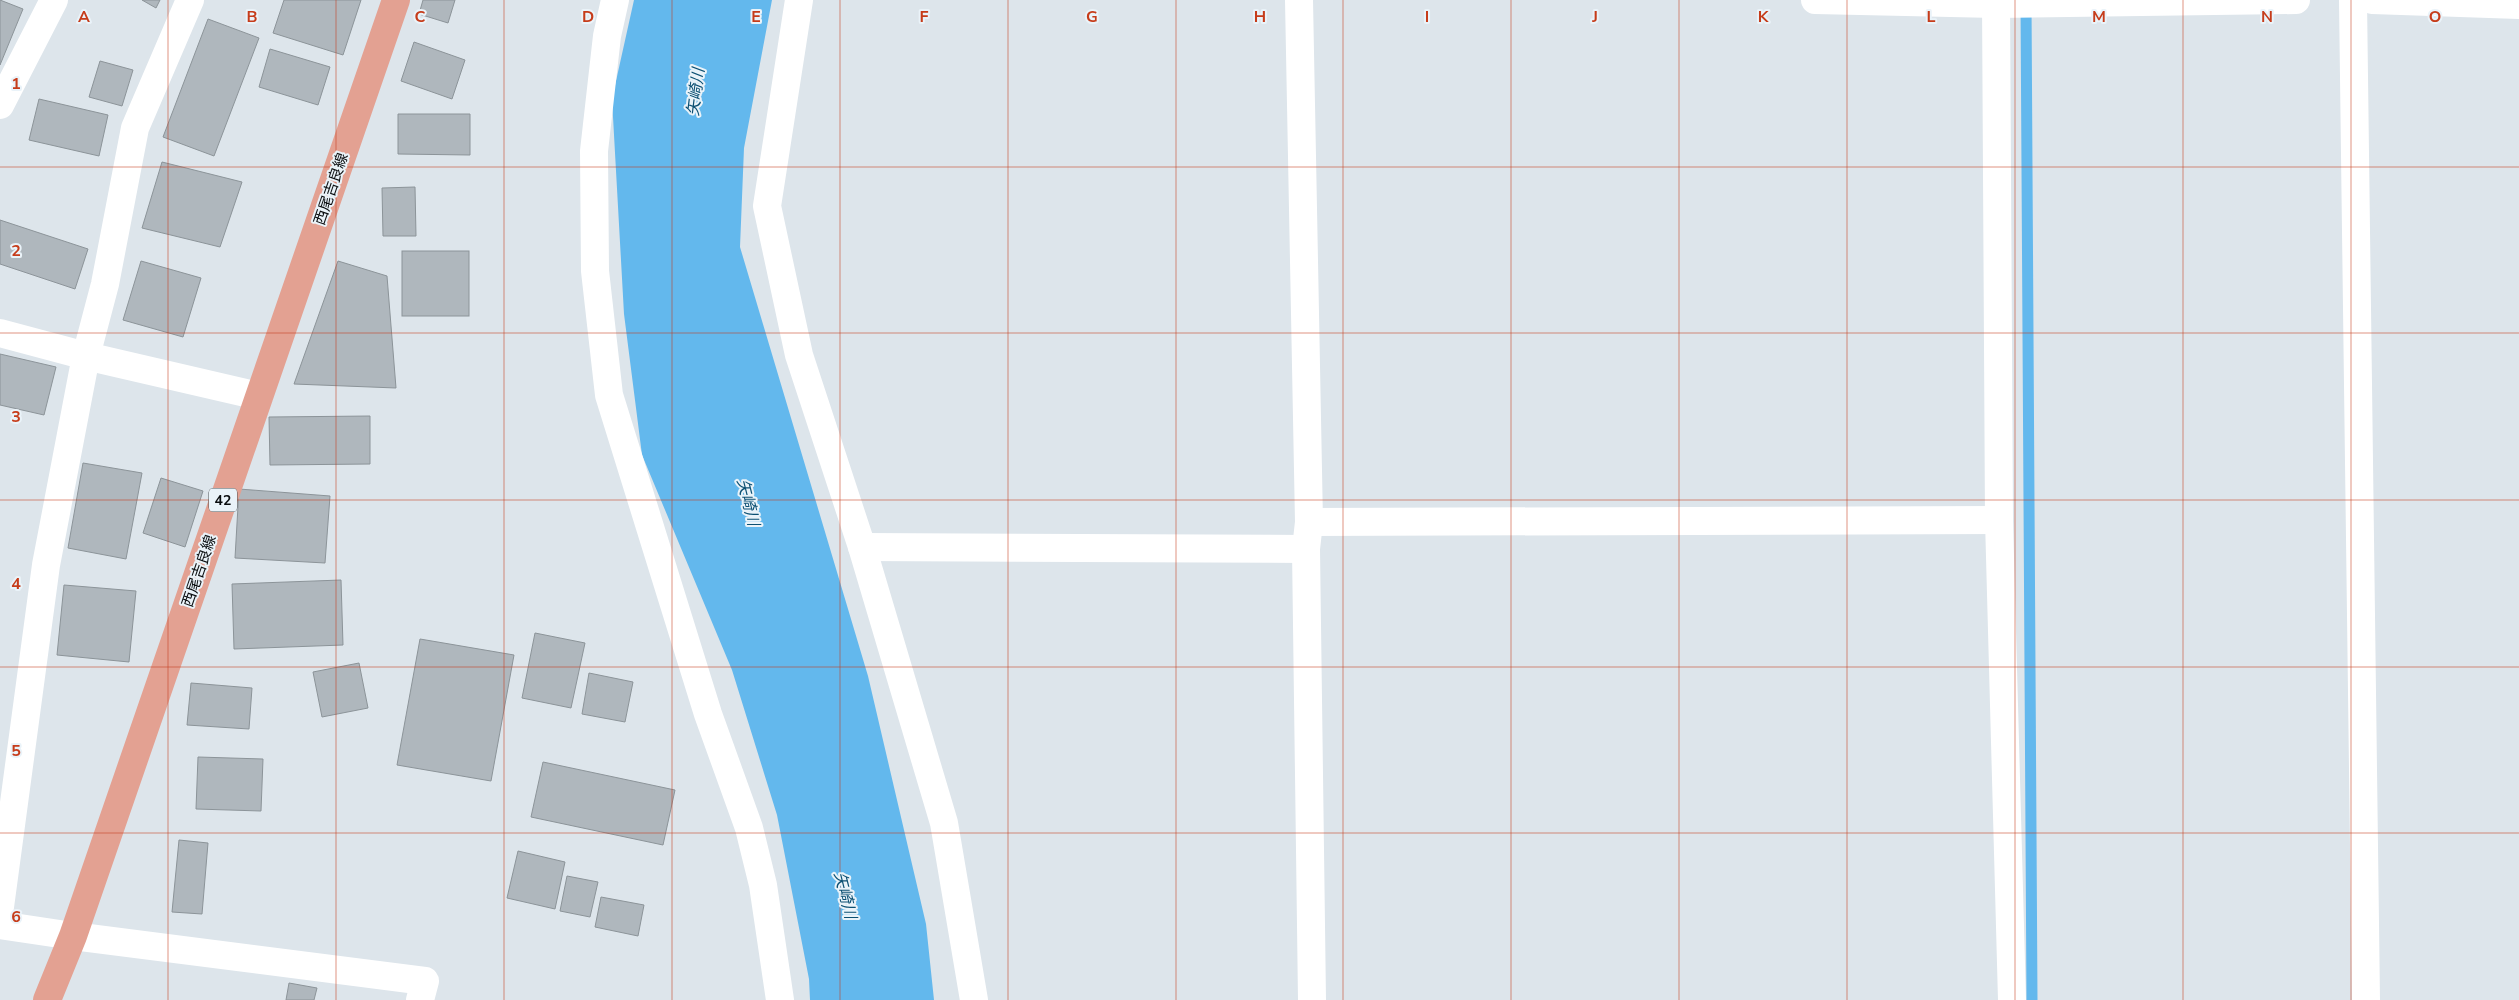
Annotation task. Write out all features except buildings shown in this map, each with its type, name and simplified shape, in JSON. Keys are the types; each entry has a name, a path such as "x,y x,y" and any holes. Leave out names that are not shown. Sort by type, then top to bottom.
{"main road":[{"name":"西尾吉良線","path":"47,1000 73,936 396,0"}],"street":[{"path":"0,105 54,0"},
{"path":"0,907 46,565 86,356 105,284 135,128 190,0"},
{"path":"614,0 607,36 594,150 595,271 609,395 708,714 748,828 763,885 780,1000"},
{"path":"799,0 767,206 799,356 862,547 944,823 974,1000"},
{"path":"1299,0 1309,522 1306,549 1312,1000"},
{"path":"1815,0 1996,2 2296,0"},
{"path":"2353,0 2366,1000"},
{"path":"2372,0 2519,5"},
{"path":"1996,2 1999,520 2012,1000"},
{"path":"0,333 86,356 259,396"},
{"path":"1309,522 1999,520"},
{"path":"862,547 1306,549"},
{"path":"0,925 425,982 420,1000"}],"water":[{"name":"矢崎川","path":"634,0 772,0 744,148 740,247 868,676 926,924 934,1000 810,1000 809,979 777,815 732,670 642,455 624,314 612,99"}],"waterway":[{"path":"2026,2 2032,1000"}]}
